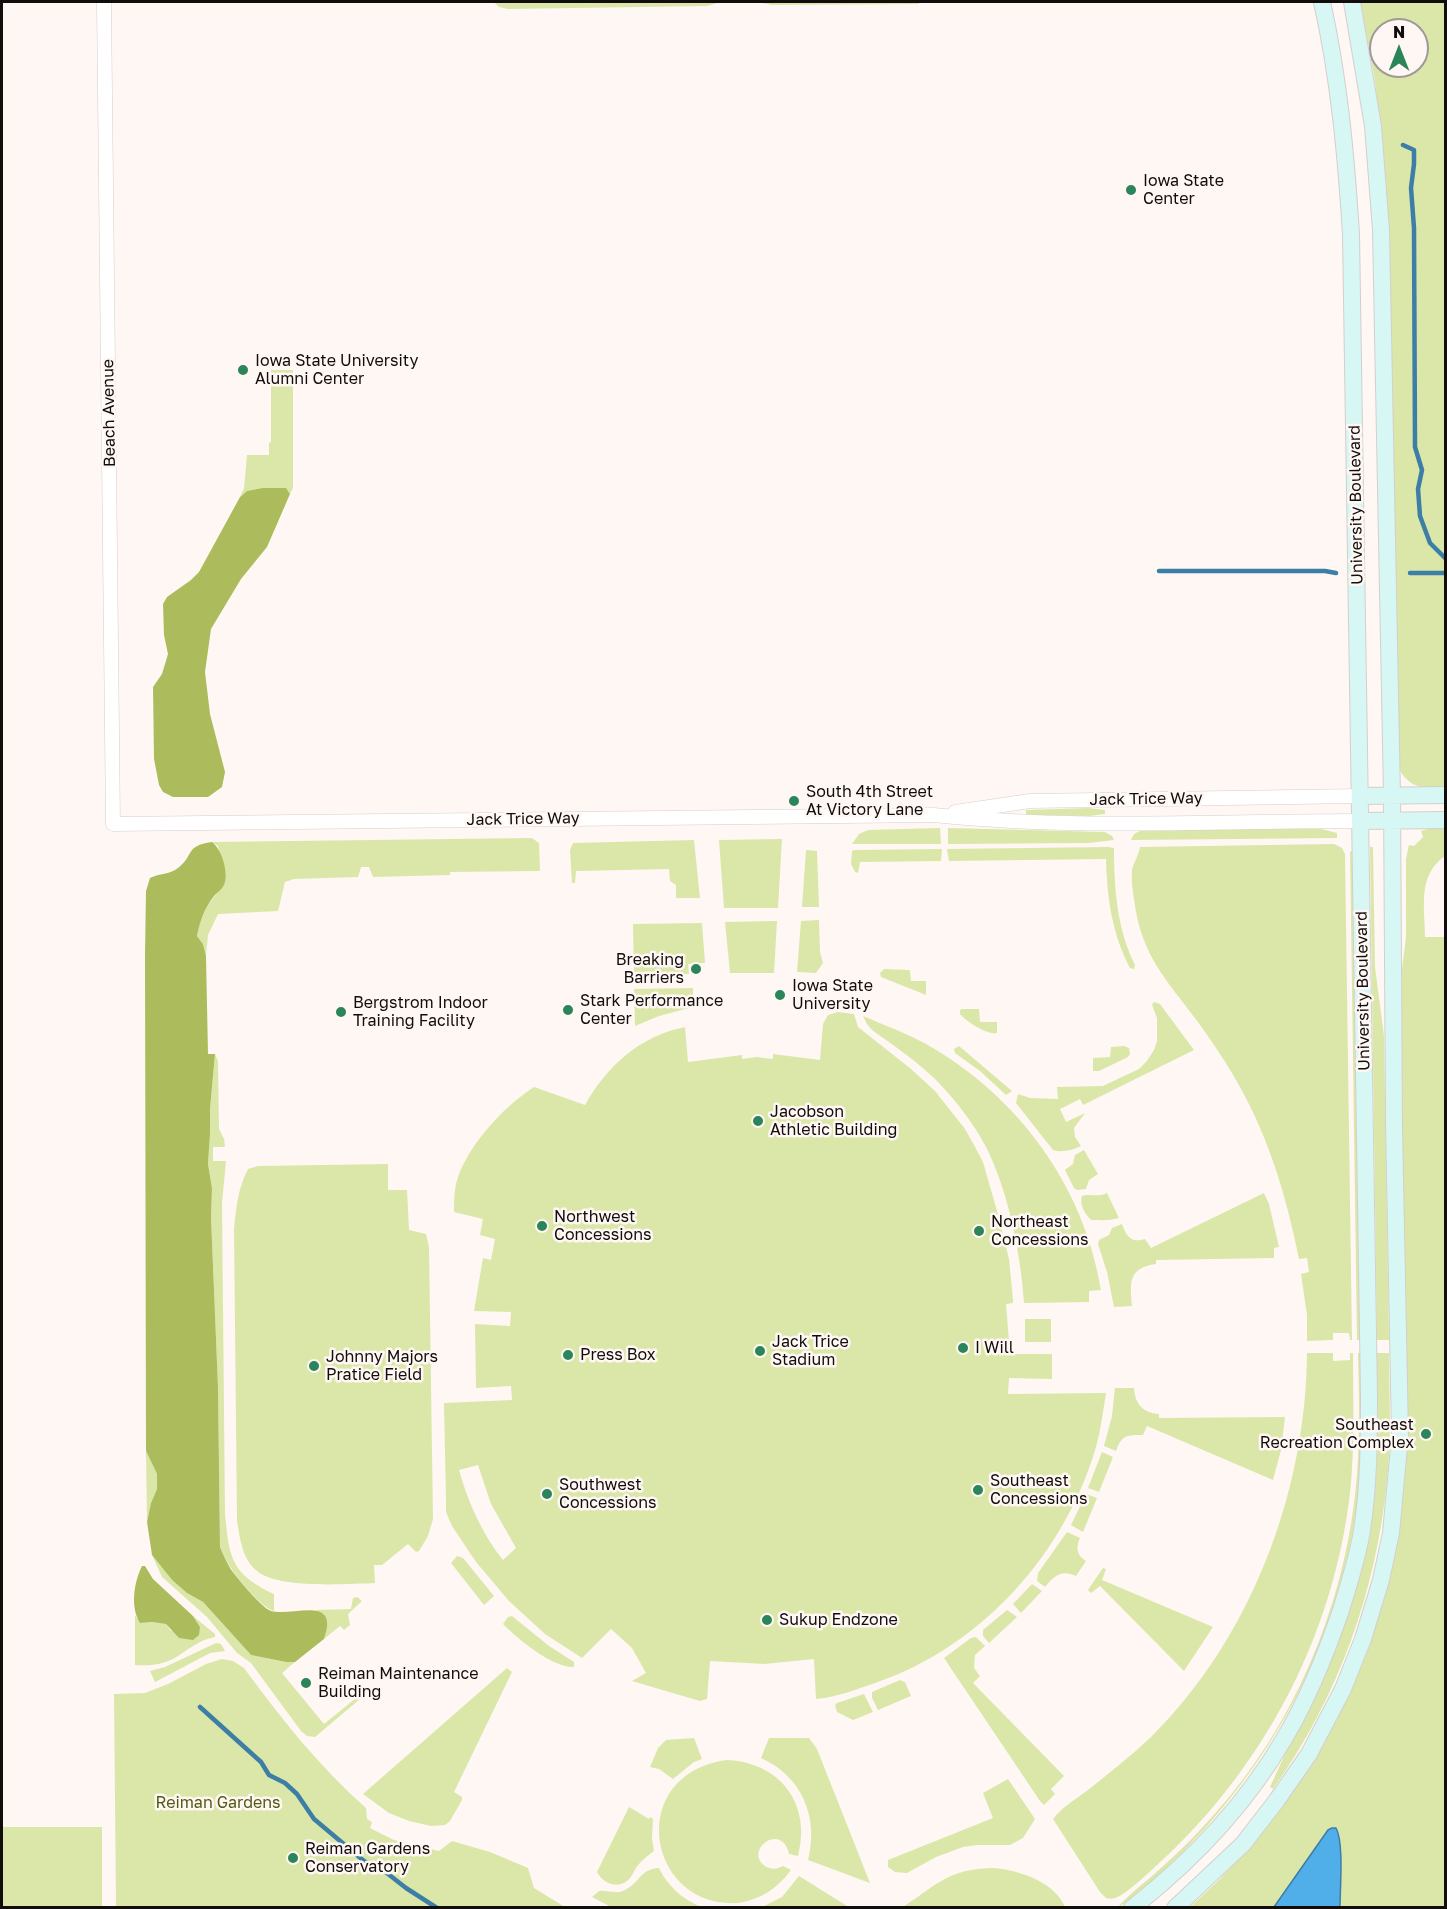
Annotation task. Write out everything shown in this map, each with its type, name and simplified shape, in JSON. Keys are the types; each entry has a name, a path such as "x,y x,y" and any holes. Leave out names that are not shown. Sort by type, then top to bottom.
{"main road":[{"name":"University Boulevard","path":"1132,1908 1171,1875 1214,1832 1253,1785 1284,1739 1315,1679 1353,1573 1362,1532 1367,1485 1369,1394 1351,234 1344,128 1322,2"},
{"name":"University Boulevard","path":"1175,1908 1243,1844 1277,1800 1309,1754 1343,1689 1363,1639 1381,1580 1391,1533 1397,1479 1400,1436 1394,1137 1392,796 1381,230 1373,126 1352,2"},
{"path":"1360,796 1446,795"},
{"path":"1360,821 1446,819"}],"street":[{"name":"Beach Avenue","path":"104,2 113,824"},
{"name":"Jack Trice Way","path":"934,815 1030,801 1360,796"},
{"name":"Jack Trice Way","path":"113,824 934,815 1030,823 1360,821"}],"green space":[{"path":"494,2 721,2 707,6 508,9 499,7"},
{"path":"757,2 919,2 919,4 772,5"},
{"path":"1360,2 1445,2 1445,788 1417,786 1407,780 1398,767 1380,121 1374,78 1429,78 1429,18 1369,18 1369,49"},
{"path":"271,370 293,370 293,488 290,494 286,488 247,491 240,497 244,488 247,455 269,455"},
{"path":"286,488 290,494 267,547 241,579 211,629 205,672 210,714 225,772 222,787 208,797 173,797 163,792 159,785 154,759 153,687 162,674 168,654 164,635 163,604 167,597 199,572 240,497 247,491"},
{"path":"1088,808 1105,810 1105,814 1026,815 1026,810"},
{"name":"Southeast Recreation Complex","path":"1445,827 1445,856 1430,873 1424,892 1424,903 1425,937 1446,937 1445,1907 1189,1908 1248,1848 1318,1752 1398,1527 1406,1453 1401,977 1406,937 1406,859 1409,845 1414,846 1423,837 1421,831"},
{"path":"940,828 941,844 852,844 859,834 868,830"},
{"path":"948,828 1105,832 1114,840 1089,843 948,844"},
{"path":"1309,828 1337,833 1337,838 1131,840 1134,834 1142,830"},
{"path":"532,838 539,843 540,871 450,872 450,875 373,877 369,867 361,867 358,877 294,879 285,882 278,911 218,914 208,935 206,956 203,944 197,936 206,908 224,885 218,846 212,842"},
{"path":"782,839 778,908 724,908 719,840"},
{"path":"694,840 700,898 676,898 676,885 670,881 669,869 576,871 575,883 572,883 570,850 573,843"},
{"path":"212,842 222,856 225,880 205,910 197,936 203,944 206,956 208,1054 215,1054 208,1164 212,1188 220,1547 233,1572 267,1609 280,1612 311,1610 325,1616 327,1625 324,1639 295,1662 251,1655 203,1602 187,1593 172,1580 152,1555 147,1522 157,1489 157,1474 146,1451 146,891 150,878 175,870 193,849"},
{"path":"1334,844 1342,848 1345,854 1352,1340 1350,1340 1349,1333 1333,1333 1333,1340 1307,1341 1307,1315 1301,1274 1309,1272 1307,1258 1299,1259 1283,1192 1269,1149 1251,1107 1215,1046 1149,952 1137,919 1132,875 1140,847"},
{"path":"1370,847 1373,847 1375,967 1384,1036 1389,1340 1377,1340"},
{"path":"1114,848 1120,923 1135,965 1134,969 1130,968 1115,929 1109,901 1106,859 949,861 947,849"},
{"path":"942,849 941,861 860,862 858,873 851,864 852,851 855,850"},
{"path":"806,850 817,851 819,907 802,907"},
{"path":"1352,851 1361,1340 1357,1340 1350,852"},
{"path":"819,920 820,952 823,963 816,973 797,972 801,921"},
{"path":"777,921 774,973 730,973 725,922"},
{"path":"702,923 705,963 688,964 689,974 634,975 633,924"},
{"path":"884,969 909,970 911,981 926,981 926,995 881,977 880,973"},
{"path":"693,988 693,999 706,999 700,1005 659,1016 635,1026 634,989"},
{"path":"1154,1002 1160,1004 1194,1050 1083,1105 1080,1099 1060,1109 1066,1122 1085,1113 1074,1128 1075,1137 1081,1146 1067,1151 1053,1150 1016,1103 1018,1094 1030,1098 1058,1099 1057,1087 1103,1086 1139,1069 1147,1061 1157,1041 1157,1018 1152,1005"},
{"path":"962,1009 979,1009 980,1022 997,1022 997,1033 988,1032 972,1024 960,1014"},
{"name":"Jack Trice Stadium","path":"838,1012 854,1014 858,1027 935,1091 965,1129 983,1162 1009,1259 1013,1300 1013,1303 1006,1304 1010,1354 1052,1354 1052,1379 1009,1378 1008,1394 1106,1393 1101,1427 1082,1486 1064,1523 1041,1558 1015,1590 985,1619 952,1645 916,1666 878,1682 840,1695 816,1699 814,1659 764,1664 710,1661 707,1699 700,1701 632,1681 646,1673 632,1648 611,1629 582,1658 545,1634 509,1601 476,1562 452,1526 446,1512 444,1403 512,1400 511,1386 476,1388 475,1324 510,1326 511,1312 474,1311 483,1258 491,1260 495,1239 480,1235 483,1219 454,1212 455,1187 461,1170 476,1143 498,1117 534,1087 585,1105 604,1078 626,1055 653,1038 685,1027 688,1062 742,1055 742,1059 757,1057 773,1059 773,1054 820,1060 823,1024 828,1015","holes":["478,1465 491,1504 516,1548 503,1560 476,1517 459,1470"]},
{"path":"863,1016 926,1044 959,1065 990,1090 1017,1117 1042,1148 1062,1180 1079,1215 1092,1252 1101,1290 1089,1291 1089,1302 1024,1303 1020,1264 1007,1203 994,1164 981,1138 963,1111 927,1071 872,1030"},
{"path":"959,1046 1012,1091 1006,1095 980,1071 955,1053 954,1049"},
{"path":"1111,1047 1129,1048 1128,1057 1099,1071 1093,1071 1093,1058 1110,1057"},
{"path":"215,1054 218,1061 219,1129 225,1147 213,1147 213,1161 226,1161 222,1203 226,1528 235,1562 249,1579 274,1594 274,1611 257,1599 245,1586 229,1566 220,1547 212,1188 208,1164"},
{"path":"1084,1150 1098,1174 1089,1180 1086,1189 1077,1190 1065,1170 1073,1164 1075,1155"},
{"path":"388,1164 388,1190 407,1190 409,1230 426,1234 429,1247 433,1519 428,1536 419,1551 416,1552 408,1544 382,1565 374,1565 375,1583 313,1584 280,1581 257,1571 248,1561 237,1521 234,1229 240,1191 248,1169 258,1166"},
{"path":"1107,1193 1119,1218 1091,1220 1083,1209 1082,1196"},
{"path":"1264,1193 1269,1204 1279,1247 1274,1248 1274,1258 1156,1260 1156,1264 1140,1269 1133,1278 1131,1283 1132,1306 1114,1307 1107,1272 1098,1244 1099,1240 1109,1235 1112,1228 1122,1224 1130,1238 1145,1239 1151,1248"},
{"path":"1025,1319 1051,1319 1051,1342 1025,1342"},
{"path":"1307,1353 1333,1353 1333,1361 1350,1360 1350,1353 1353,1353 1353,1441 1350,1493 1342,1544 1329,1593 1312,1641 1292,1688 1267,1732 1238,1775 1206,1815 1171,1852 1135,1884 1120,1896 1113,1899 1106,1898 1053,1819 1151,1737 1186,1698 1217,1655 1244,1609 1266,1560 1284,1509 1296,1458 1304,1405"},
{"path":"1358,1353 1361,1353 1361,1445 1354,1524 1344,1572 1330,1618 1312,1663 1291,1706 1267,1748 1239,1787 1208,1825 1176,1858 1143,1889 1117,1908 1179,1851 1230,1796 1256,1761 1279,1724 1300,1686 1318,1645 1344,1561 1352,1518 1359,1445"},
{"path":"1376,1353 1389,1353 1390,1433 1389,1465 1382,1522 1374,1563 1363,1603 1335,1681 1317,1718 1273,1789 1270,1787 1290,1743 1323,1681 1339,1641 1352,1598 1371,1515 1376,1478 1378,1410"},
{"path":"1115,1388 1134,1388 1136,1399 1141,1407 1148,1412 1159,1414 1159,1418 1285,1417 1281,1450 1273,1480 1147,1426 1143,1435 1125,1437 1116,1451 1104,1446 1112,1416"},
{"path":"146,1451 157,1474 157,1489 147,1522"},
{"path":"1102,1452 1113,1457 1099,1492 1088,1488"},
{"path":"1086,1494 1097,1498 1083,1532 1071,1525"},
{"path":"1067,1532 1080,1538 1078,1551 1086,1561 1076,1576 1066,1573 1058,1575 1045,1587 1037,1581 1038,1573"},
{"path":"152,1555 172,1580 187,1593 203,1602 251,1655 295,1662 282,1673 324,1724 366,1690 366,1694 315,1737 307,1736 251,1663 237,1653 207,1617 162,1577"},
{"path":"457,1556 463,1558 494,1596 484,1605 451,1563"},
{"path":"142,1566 145,1566 153,1579 193,1616 200,1627 199,1635 193,1640 179,1638 166,1624 140,1623 135,1610 134,1594"},
{"path":"1103,1568 1106,1569 1102,1580 1213,1627 1184,1671 1100,1586 1091,1593 1088,1590"},
{"path":"1032,1584 1042,1591 1021,1613 1013,1604"},
{"path":"357,1597 362,1601 348,1614 350,1625 344,1630 340,1626 324,1639 326,1632 324,1615 316,1610 351,1609 353,1598"},
{"path":"1007,1610 1017,1617 989,1643 983,1636 983,1630"},
{"path":"135,1615 140,1623 166,1624 171,1631 200,1627 193,1616 215,1634 215,1637 198,1643 168,1661 154,1665 135,1665"},
{"path":"512,1616 549,1646 574,1662 574,1667 565,1666 546,1658 517,1637 503,1624 508,1617"},
{"path":"976,1637 985,1646 975,1655 974,1668 980,1676 973,1683 1064,1776 1051,1789 1055,1794 1044,1805 944,1658 971,1638"},
{"path":"216,1643 221,1644 225,1651 210,1653 155,1682 150,1671 165,1667"},
{"name":"Reiman Gardens","path":"222,1659 233,1661 244,1668 301,1741 332,1776 366,1808 367,1819 372,1822 370,1828 394,1840 439,1851 452,1841 490,1852 528,1868 534,1888 565,1907 116,1907 114,1694 145,1693 206,1664"},
{"path":"507,1668 512,1672 454,1792 462,1797 462,1800 450,1821 445,1825 431,1826 409,1821 389,1813 363,1794"},
{"path":"900,1680 905,1682 911,1696 878,1710 872,1698 872,1692"},
{"path":"864,1694 873,1712 853,1720 837,1712 835,1705 837,1703"},
{"path":"694,1738 702,1759 694,1762 673,1779 659,1769 650,1767 658,1748 666,1740"},
{"path":"769,1738 809,1738 817,1749 870,1883 808,1860 811,1844 809,1814 797,1787 775,1766 761,1758"},
{"path":"726,1760 762,1769 776,1778 788,1789 796,1803 800,1819 801,1837 798,1856 789,1854 785,1844 773,1839 761,1846 758,1853 759,1860 765,1866 774,1869 783,1866 791,1870 768,1892 738,1903 707,1899 683,1885 667,1864 660,1839 661,1813 672,1790 693,1771"},
{"path":"1008,1779 1035,1819 1023,1838 1010,1845 963,1847 936,1857 907,1873 895,1872 888,1867 888,1860 993,1818 983,1793"},
{"path":"629,1807 653,1819 654,1851 636,1868 627,1881 614,1885 606,1882 597,1872"},
{"path":"2,1827 102,1827 102,1907 2,1907"},
{"path":"659,1868 677,1892 701,1907 611,1907 592,1897 599,1891 623,1891 647,1871"},
{"path":"994,1868 1014,1871 1045,1884 1060,1898 1065,1907 903,1907 944,1879 965,1871"},
{"path":"799,1876 848,1907 762,1907 782,1897"}],"water":[{"path":"1336,1828 1340,1844 1340,1907 1274,1907 1328,1830"}],"waterway":[{"path":"1403,145 1414,150 1411,188 1414,228 1415,447 1422,470 1418,489 1420,516 1430,543 1446,559"},
{"path":"1159,571 1325,571 1336,573"},
{"path":"1410,573 1446,573"},
{"path":"200,1707 261,1762 269,1775 285,1783 297,1794 314,1819 364,1861 383,1870 437,1908"}],"place":[{"name":"Iowa State Center","path":"1131,190"},
{"name":"Iowa State University Alumni Center","path":"243,370"},
{"name":"South 4th Street At Victory Lane","path":"794,801"},
{"name":"Breaking Barriers","path":"696,969"},
{"name":"Iowa State University","path":"780,995"},
{"name":"Stark Performance Center","path":"568,1010"},
{"name":"Bergstrom Indoor Training Facility","path":"341,1012"},
{"name":"Jacobson Athletic Building","path":"758,1121"},
{"name":"Northwest Concessions","path":"542,1226"},
{"name":"Northeast Concessions","path":"979,1231"},
{"name":"I Will","path":"963,1348"},
{"name":"Jack Trice Stadium","path":"760,1351"},
{"name":"Press Box","path":"568,1355"},
{"name":"Johnny Majors Pratice Field","path":"314,1366"},
{"name":"Southeast Recreation Complex","path":"1426,1434"},
{"name":"Southeast Concessions","path":"978,1490"},
{"name":"Southwest Concessions","path":"547,1494"},
{"name":"Sukup Endzone","path":"767,1620"},
{"name":"Reiman Maintenance Building","path":"306,1683"},
{"name":"Reiman Gardens Conservatory","path":"293,1858"}]}
